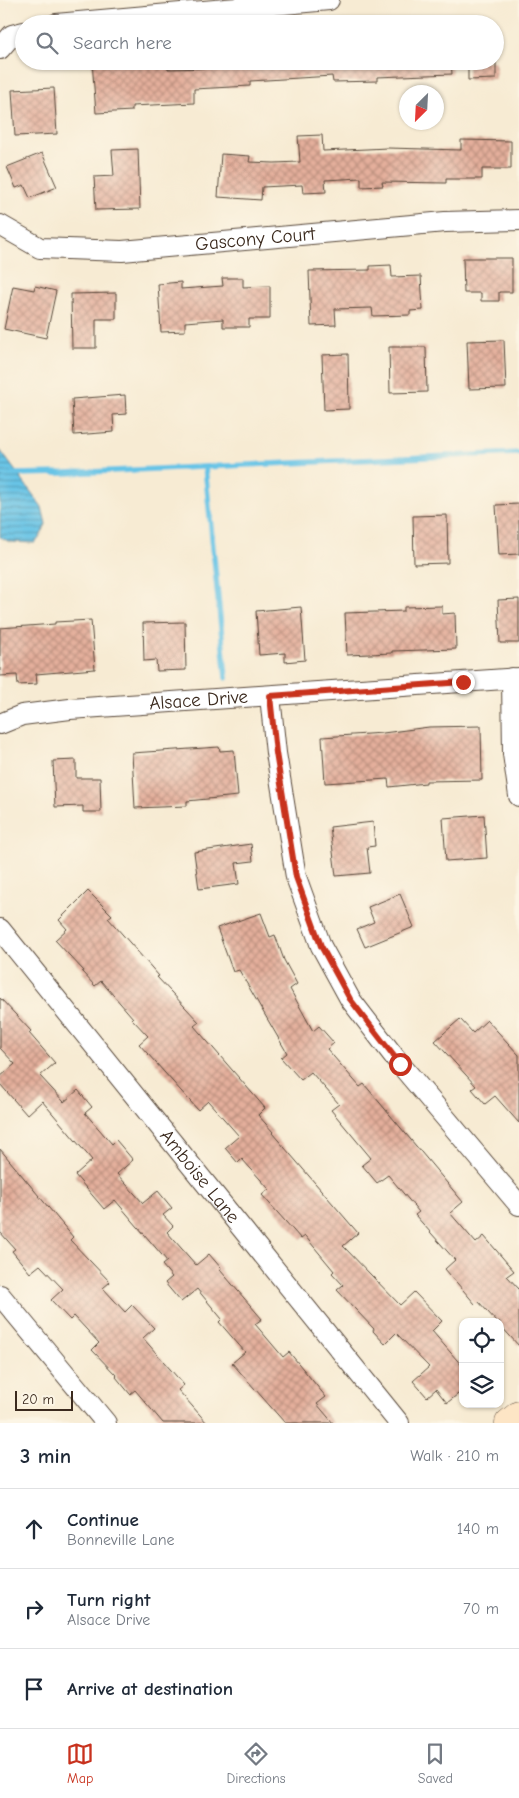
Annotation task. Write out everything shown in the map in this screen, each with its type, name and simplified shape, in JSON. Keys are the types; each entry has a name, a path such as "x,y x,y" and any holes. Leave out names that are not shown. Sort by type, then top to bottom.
{"street":[{"path":"158,15 329,0"},
{"path":"0,49 12,35 15,34"},
{"name":"Gascony Court","path":"0,224 40,248 124,251 445,222 519,220"},
{"path":"515,678 513,754 519,796"},
{"name":"Alsace Drive","path":"0,724 22,715 70,709 515,678"},
{"path":"270,696 276,753 296,877 321,946 355,1006 400,1064 519,1205"},
{"name":"Amboise Lane","path":"0,929 399,1423"},
{"path":"0,1295 106,1423"},
{"path":"509,1423 519,1415"}],"water":[{"path":"0,450 42,507 46,524 35,543 10,542 0,537"}],"building":[{"path":"93,70 452,70 452,74 377,77 377,81 333,82 332,76 250,81 250,86 194,89 194,103 132,106 132,111 96,113"},
{"path":"468,70 496,70 496,79 468,80"},
{"path":"54,88 57,134 15,136 12,90"},
{"path":"322,135 323,151 388,148 461,150 461,140 511,141 511,169 482,169 482,179 446,179 446,183 382,182 383,186 361,187 361,178 325,180 326,192 303,193 302,185 262,187 261,200 218,197 221,154 250,156 249,162 300,162 298,136"},
{"path":"138,149 140,209 96,210 94,177 114,176 112,150"},
{"path":"42,153 57,187 30,198 24,185 16,188 7,167"},
{"path":"463,258 512,258 512,292 499,292 499,301 481,301 481,293 464,293"},
{"path":"391,265 392,277 421,276 423,310 410,311 410,315 373,316 372,308 335,309 336,325 311,326 309,271 370,270 370,266"},
{"path":"222,278 243,278 243,287 270,286 270,319 249,319 249,327 223,327 223,319 185,322 185,331 161,332 158,284 181,282 181,289 223,286"},
{"path":"13,286 34,290 35,286 56,291 46,338 4,329"},
{"path":"116,293 116,319 96,319 96,348 72,348 71,294"},
{"path":"504,340 506,388 469,389 467,341"},
{"path":"389,347 426,347 427,392 390,393"},
{"path":"348,354 349,409 324,410 322,355"},
{"path":"125,395 126,414 113,415 114,432 74,435 72,399"},
{"path":"519,504 519,554 499,555 496,505"},
{"path":"447,515 448,563 414,564 413,516"},
{"path":"519,599 519,643 500,643 498,600"},
{"path":"442,606 442,614 455,613 456,649 392,651 392,653 347,655 345,613 404,611 404,607"},
{"path":"301,607 305,660 285,662 285,653 259,655 256,611"},
{"path":"91,620 95,669 36,674 37,684 18,685 17,675 0,676 0,628"},
{"path":"185,622 186,670 157,671 156,660 144,661 143,623"},
{"path":"481,726 482,780 426,781 426,783 389,787 388,779 325,783 322,737 383,733 429,727"},
{"path":"219,747 220,751 234,750 238,796 187,801 187,806 135,808 132,753"},
{"path":"76,760 76,778 100,778 101,812 83,812 83,806 55,807 53,761"},
{"path":"484,815 487,858 446,861 443,818"},
{"path":"373,822 375,846 367,847 370,873 336,876 330,827"},
{"path":"251,844 253,861 236,863 239,884 199,889 194,852"},
{"path":"88,891 112,915 108,918 159,976 157,977 199,1022 194,1026 265,1108 258,1115 358,1233 343,1246 400,1305 414,1292 442,1321 432,1331 459,1362 459,1393 447,1403 436,1389 427,1397 413,1381 429,1367 396,1333 385,1344 373,1331 374,1329 337,1290 343,1285 332,1273 334,1271 305,1236 301,1239 262,1195 269,1189 242,1159 238,1163 225,1148 239,1136 208,1101 198,1110 139,1044 148,1036 133,1018 101,981 95,986 82,972 84,971 55,940 67,929 59,920"},
{"path":"400,894 414,927 365,947 357,929 374,922 368,907"},
{"path":"261,913 270,937 275,935 284,960 297,984 290,989 313,1031 319,1026 334,1043 327,1049 360,1087 364,1084 463,1202 450,1213 476,1243 484,1236 514,1271 507,1276 519,1289 519,1346 504,1329 504,1318 493,1318 478,1301 475,1304 445,1269 455,1260 415,1215 419,1212 388,1175 377,1183 362,1165 371,1158 331,1110 339,1104 311,1072 301,1080 281,1058 287,1053 239,970 233,972 217,928"},
{"path":"0,998 31,1031 29,1033 55,1063 40,1076 64,1102 78,1090 92,1107 85,1113 112,1144 116,1140 133,1160 117,1174 143,1203 158,1191 172,1208 163,1215 173,1226 167,1232 196,1265 209,1254 221,1268 220,1270 262,1319 255,1324 283,1357 289,1352 326,1397 317,1404 333,1423 285,1423 232,1363 245,1352 219,1322 222,1319 197,1289 181,1302 165,1283 172,1277 162,1265 167,1261 115,1200 104,1209 75,1175 92,1160 42,1101 27,1115 0,1084 0,1077 15,1064 0,1048"},
{"path":"460,1019 473,1033 487,1020 519,1055 519,1123 495,1096 485,1104 472,1089 476,1086 435,1041"},
{"path":"0,1149 73,1237 70,1240 110,1282 103,1288 125,1312 132,1305 154,1328 143,1338 184,1385 178,1390 207,1423 163,1423 135,1390 130,1394 117,1376 92,1350 99,1343 74,1316 70,1320 51,1300 63,1289 40,1265 30,1273 12,1251 15,1249 0,1232"}],"waterway":[{"path":"12,474 519,453"},
{"path":"205,467 226,678"}],"route":[{"path":"400,1064 350,999 321,946 296,877 276,753 270,696 463,682"}]}
